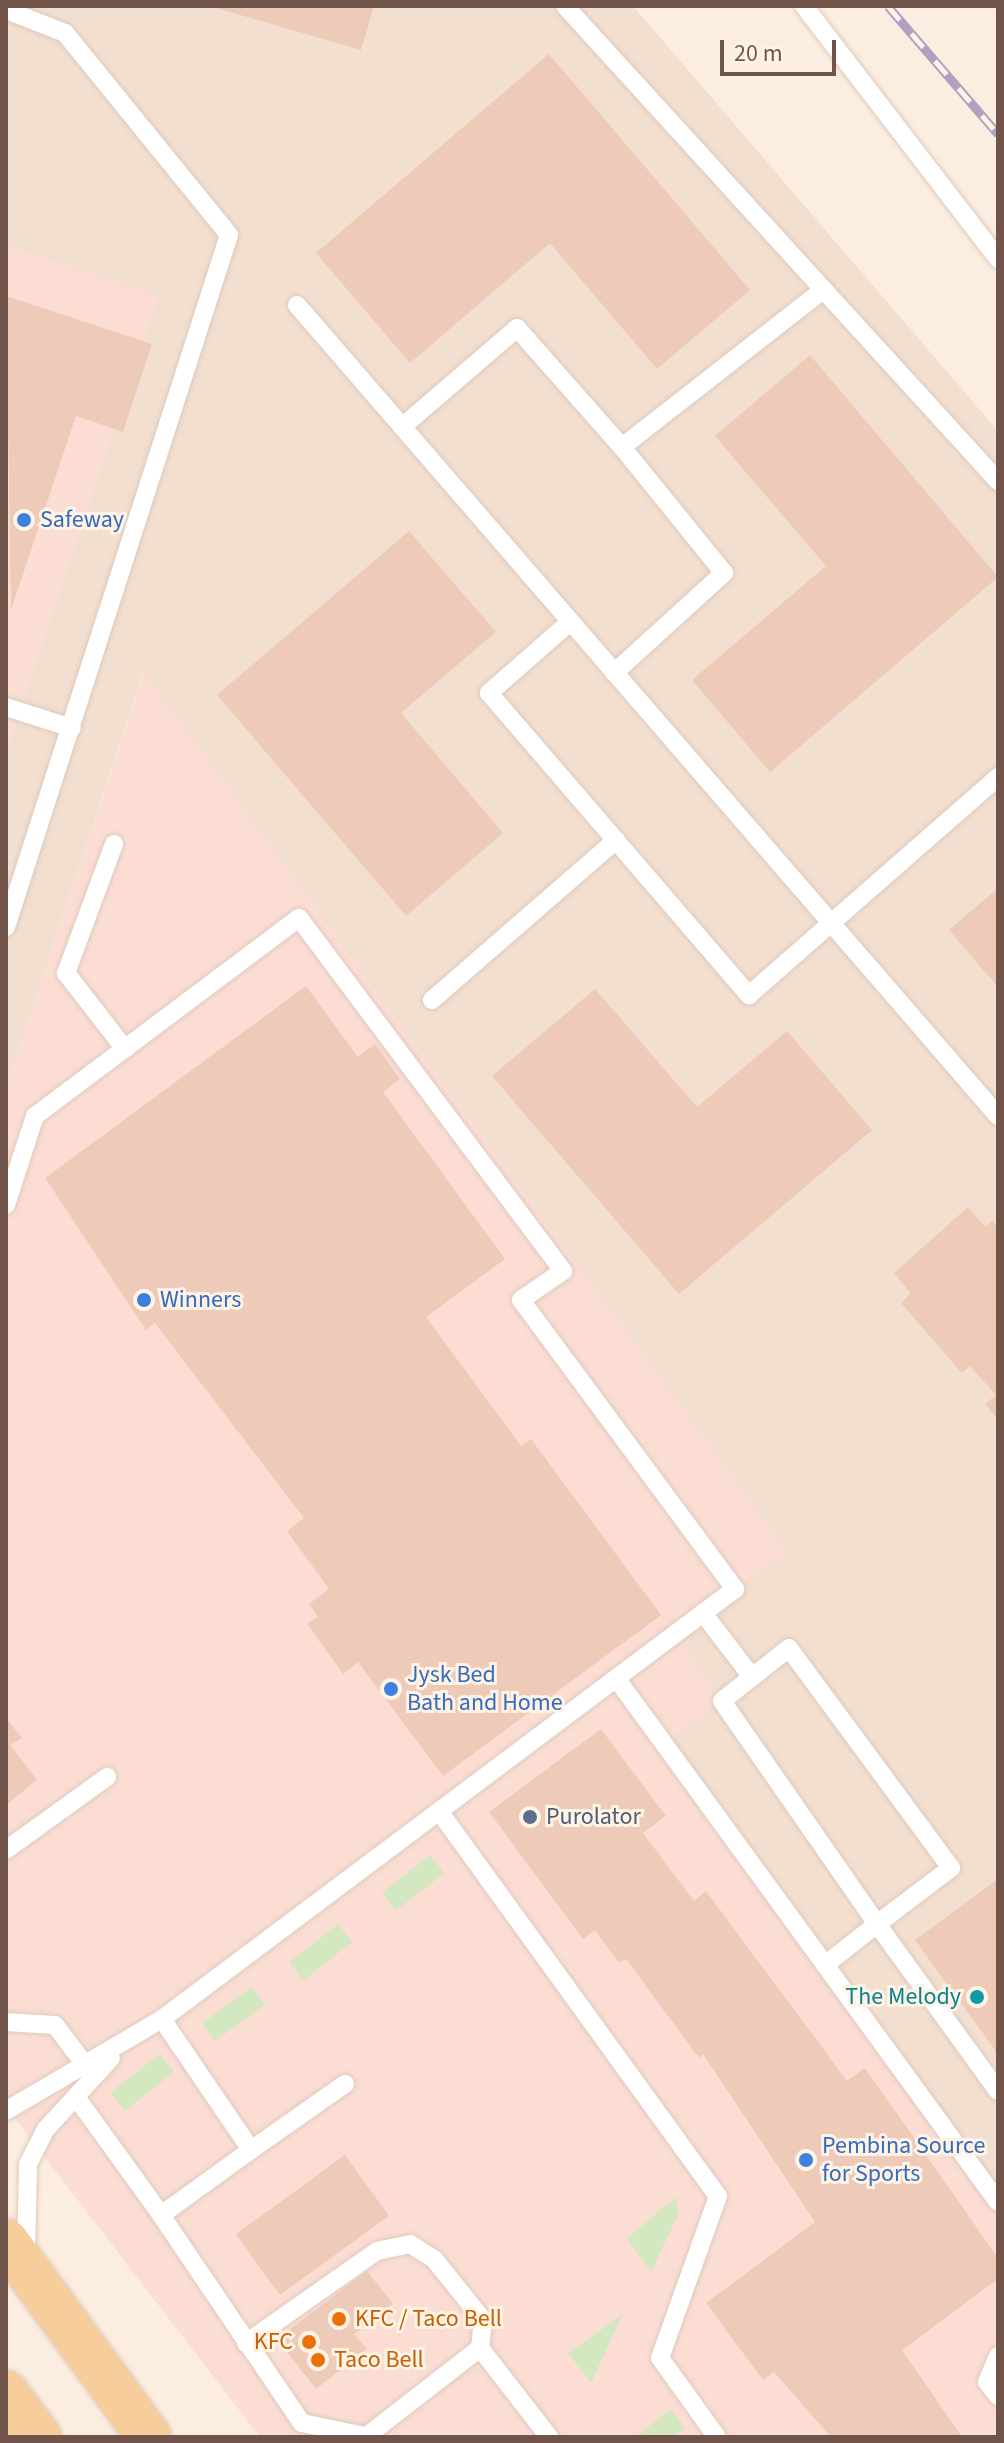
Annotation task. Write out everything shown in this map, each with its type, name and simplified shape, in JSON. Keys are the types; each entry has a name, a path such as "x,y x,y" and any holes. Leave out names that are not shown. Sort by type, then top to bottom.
{"main road":[{"path":"16,2255 149,2437"},
{"path":"6,2393 39,2437"}],"lane":[{"path":"565,6 998,481"},
{"path":"804,6 998,259"},
{"path":"6,10 65,33 229,235 6,927"},
{"path":"622,447 823,290"},
{"path":"297,305 998,1116"},
{"path":"402,427 517,328 622,447 724,573 614,673"},
{"path":"570,622 489,693 749,995 833,925 998,777"},
{"path":"6,707 72,728"},
{"path":"432,1000 616,840"},
{"path":"114,844 66,973 125,1049"},
{"path":"6,1205 35,1116 299,918 563,1271 521,1300 735,1589 162,2019 121,2047 6,2111"},
{"path":"703,1613 752,1677"},
{"path":"825,1965 877,1924 951,1868 789,1648 722,1701 877,1924 998,2091"},
{"path":"616,1678 998,2202"},
{"path":"6,1850 107,1777"},
{"path":"439,1811 718,2196 660,2358 717,2437"},
{"path":"162,2019 251,2150"},
{"path":"6,2022 55,2025 86,2066"},
{"path":"16,2255 28,2164 46,2129 121,2047"},
{"path":"161,2215 345,2084"},
{"path":"76,2097 161,2215 302,2423 368,2436 480,2348"},
{"path":"246,2343 377,2251 410,2244 434,2259 483,2320 480,2348 549,2437"},
{"path":"998,2356 987,2382 998,2396"}],"shaded area":[{"path":"6,6 633,6 998,431 998,2202 664,1744 674,1635 143,674 6,1088 6,752 157,297 6,246"},
{"path":"6,246 157,296 6,752"},
{"path":"144,673 787,1551 674,1635 722,1701 664,1744 998,2202 998,2356 987,2382 998,2396 998,2437 260,2437 6,2107 6,1088"}],"green space":[{"path":"430,1855 444,1873 396,1911 382,1893"},
{"path":"338,1924 352,1942 303,1980 289,1962"},
{"path":"252,1987 265,2005 215,2041 202,2023"},
{"path":"160,2054 174,2072 125,2111 110,2093"},
{"path":"676,2197 678,2215 651,2272 627,2238"},
{"path":"622,2315 591,2383 568,2353"},
{"path":"671,2409 685,2428 673,2437 635,2437"}],"building":[{"path":"209,6 374,6 361,50"},
{"path":"549,54 750,290 657,369 550,243 410,363 316,253"},
{"name":"Safeway","path":"6,296 152,344 123,432 76,416 11,610"},
{"path":"810,355 998,577 770,772 692,680 826,566 715,436"},
{"path":"409,531 496,632 401,713 503,833 406,916 217,695"},
{"path":"998,888 998,987 949,930"},
{"path":"306,986 358,1057 375,1044 400,1079 383,1092 505,1259 426,1317 521,1446 531,1439 661,1615 443,1776 358,1662 343,1674 307,1624 318,1617 309,1604 329,1589 287,1531 304,1518 155,1323 146,1330 45,1178"},
{"path":"595,989 697,1107 787,1031 872,1130 679,1294 492,1076"},
{"path":"968,1207 985,1227 992,1221 998,1227 998,1420 985,1404 996,1395 970,1366 962,1373 901,1303 911,1293 894,1273"},
{"path":"6,1718 22,1738 10,1745 37,1780 6,1805"},
{"path":"601,1729 666,1816 643,1833 694,1901 706,1891 847,2081 865,2068 998,2258 998,2279 902,2350 962,2437 831,2437 774,2372 763,2380 706,2303 815,2222 703,2054 699,2058 626,1959 619,1963 595,1930 583,1939 489,1812"},
{"name":"The Melody","path":"998,1879 998,2054 915,1940"},
{"path":"345,2155 389,2216 280,2295 236,2234"},
{"name":"KFC / Taco Bell","path":"367,2271 393,2304 354,2334 367,2349 316,2389 277,2339"}],"railway":[{"path":"888,6 998,134"}],"place":[{"name":"Safeway","path":"24,520"},
{"name":"Winners","path":"144,1300"},
{"name":"Jysk Bed Bath and Home","path":"391,1689"},
{"name":"Purolator","path":"530,1817"},
{"name":"The Melody","path":"977,1997"},
{"name":"Pembina Source for Sports","path":"806,2160"},
{"name":"KFC / Taco Bell","path":"339,2319"},
{"name":"KFC","path":"309,2342"},
{"name":"Taco Bell","path":"318,2360"}]}
